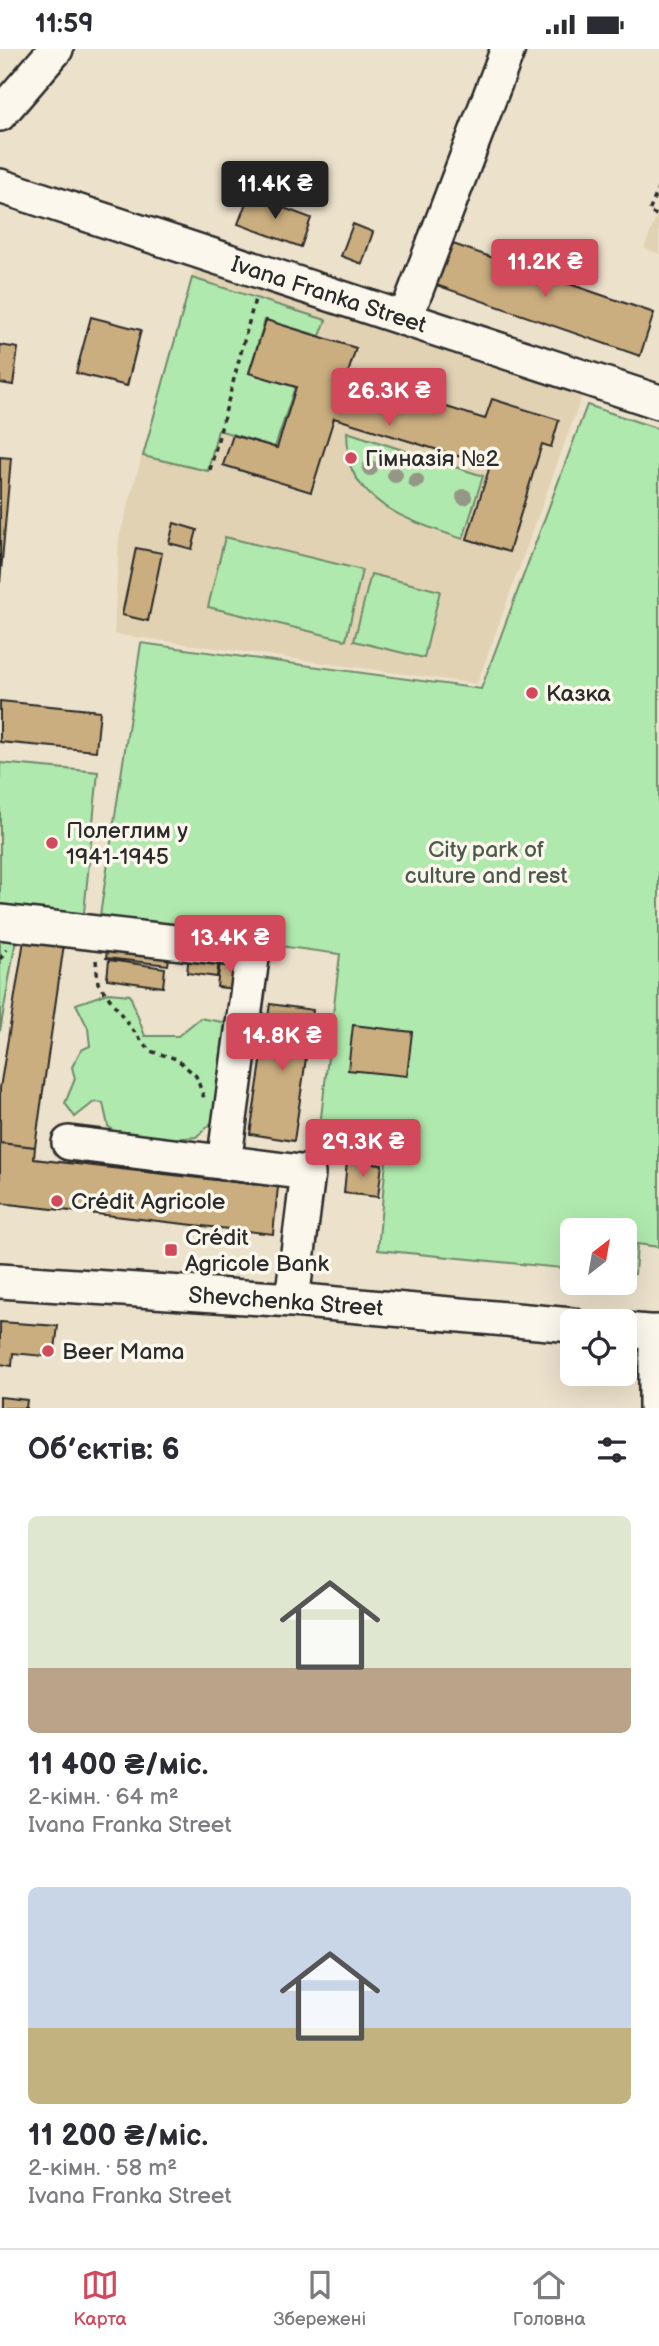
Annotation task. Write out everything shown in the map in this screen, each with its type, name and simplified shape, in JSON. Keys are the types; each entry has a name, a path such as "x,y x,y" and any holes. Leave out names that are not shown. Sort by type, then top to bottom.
{"street":[{"path":"0,114 56,49"},
{"path":"405,319 508,49"},
{"name":"Ivana Franka Street","path":"0,186 659,402"},
{"path":"0,922 253,951 224,1163"},
{"path":"69,1143 308,1173 292,1300"},
{"name":"Shevchenka Street","path":"0,1281 292,1300 560,1324"},
{"path":"647,1332 656,1408"}],"path":[{"path":"659,188 649,212 659,216"},
{"path":"210,470 259,287"},
{"path":"100,933 96,961 99,983 150,1051 177,1059 196,1076 206,1103"}],"shaded area":[{"path":"659,211 659,254 644,248"},
{"name":"Гімназія №2","path":"199,251 588,379 477,684 114,634 119,538"}],"green space":[{"path":"192,278 326,320 320,336 265,320 249,372 295,387 275,447 218,430 208,471 143,456"},
{"name":"City park of culture and rest","path":"587,405 659,429 659,1247 637,1244 637,1218 560,1218 560,1268 378,1250 386,1160 317,1152 340,954 99,922 141,643 481,689"},
{"path":"347,432 483,476 463,539 400,515 372,496 352,470 348,456"},
{"path":"225,537 362,570 346,640 208,607"},
{"path":"371,574 440,591 424,658 354,641"},
{"path":"0,763 98,772 83,923 0,913"},
{"path":"0,925 18,928 0,1031"},
{"path":"108,993 130,995 145,1036 178,1036 200,1018 228,1023 221,1115 196,1137 126,1143 108,1126 103,1103 94,1102 75,1117 65,1103 75,1079 72,1067 81,1050 90,1046 88,1028 76,1004"}],"building":[{"path":"249,195 311,218 301,247 238,224"},
{"path":"353,224 373,232 362,264 341,256"},
{"path":"450,243 654,313 640,356 436,285"},
{"path":"91,317 141,330 127,386 76,373"},
{"path":"266,320 356,348 347,376 485,419 492,399 559,420 551,447 542,444 509,552 467,539 490,466 334,418 311,492 223,465 233,435 277,448 296,387 249,373"},
{"path":"0,345 18,348 13,385 0,383"},
{"path":"0,457 11,458 0,583"},
{"path":"174,523 197,530 192,549 169,543"},
{"path":"136,548 162,553 148,621 122,615"},
{"path":"0,701 100,711 96,751 0,742"},
{"path":"24,940 64,944 35,1147 0,1143 0,1088"},
{"path":"108,944 170,952 168,965 106,958"},
{"path":"189,955 219,959 217,977 187,973"},
{"path":"109,960 165,968 163,987 107,979"},
{"path":"220,961 243,964 240,990 217,987"},
{"path":"270,1004 313,1010 294,1141 250,1134"},
{"path":"353,1025 412,1032 407,1076 348,1070"},
{"path":"0,1143 35,1147 34,1159 278,1187 273,1234 0,1203"},
{"path":"347,1161 382,1164 378,1197 344,1193"},
{"path":"0,1322 58,1326 54,1357 13,1353 12,1366 0,1364"},
{"path":"0,1397 27,1400 26,1408 0,1408"}],"place":[{"name":"Гімназія №2","path":"351,458"},
{"name":"Казка","path":"532,693"},
{"name":"Полеглим у 1941-1945","path":"52,843"},
{"name":"Crédit Agricole","path":"57,1201"},
{"name":"Crédit Agricole Bank","path":"171,1250"},
{"name":"Beer Mama","path":"48,1351"}]}
